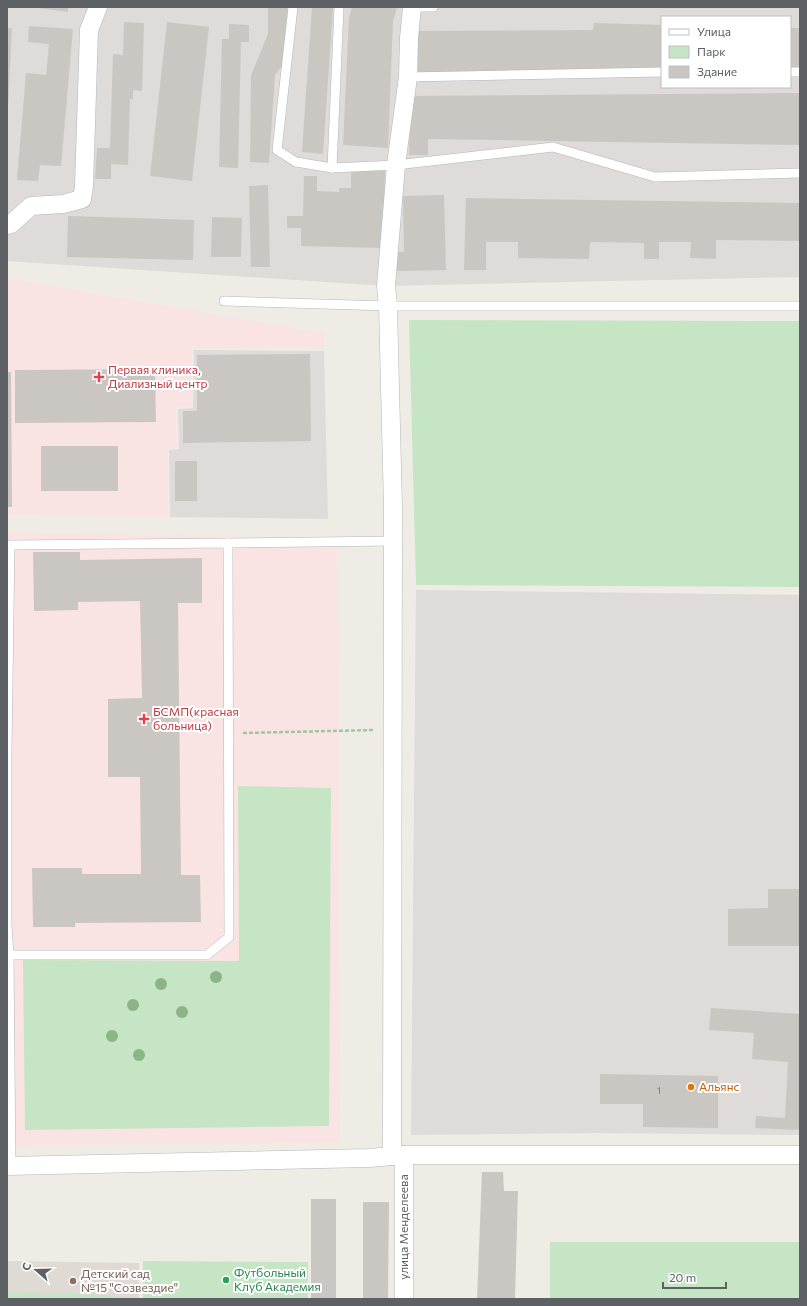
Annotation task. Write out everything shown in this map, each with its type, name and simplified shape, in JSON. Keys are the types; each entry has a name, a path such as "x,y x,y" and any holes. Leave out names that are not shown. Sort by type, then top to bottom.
{"street":[{"path":"7,225 11,224 31,206 63,204 82,199 84,186 89,30 98,7"},
{"name":"улица Менделеева","path":"404,1299 398,1156 393,730 393,540 388,306 386,286 396,165 408,77 409,38 412,7"},
{"path":"9,1166 369,1158 398,1156 800,1155"}],"lane":[{"path":"292,7 277,150 296,162 332,168 396,165 553,147 655,177 800,173"},
{"path":"332,168 339,7"},
{"path":"412,7 433,7"},
{"path":"408,77 661,72"},
{"path":"224,301 388,306 800,306"},
{"path":"9,1166 9,955 7,925 10,545 228,544 393,540"},
{"path":"9,955 207,955 229,937 230,733 228,544"}],"path":[{"path":"230,733 393,730"}],"shaded area":[{"path":"7,7 800,7 800,277 386,286 7,261"},
{"name":"Первая клиника, Диализный центр","path":"7,278 324,333 324,348 192,348 192,407 176,407 177,448 167,448 167,517 7,515"},
{"path":"194,350 324,351 328,519 170,517 169,450 179,449 178,409 193,408"},
{"path":"7,532 338,538 340,1143 7,1145"},
{"path":"416,590 800,595 800,1135 595,1133 411,1135"},
{"name":"Детский сад №15 \"Созвездие\"","path":"7,1261 139,1263 139,1299 7,1299"}],"green space":[{"path":"409,320 800,321 800,587 416,585"},
{"path":"238,786 331,788 329,1126 25,1130 23,960 239,961"},
{"path":"550,1242 800,1242 800,1299 550,1299"},
{"name":"Футбольный Клуб Академия","path":"143,1261 308,1262 308,1299 143,1299"},
{"path":"7,1292 112,1295 115,1299 7,1299"}],"building":[{"path":"31,7 68,7 68,12"},
{"path":"268,7 288,7 282,66 275,75 269,163 250,162 251,75 268,34"},
{"path":"312,7 333,7 323,154 302,152"},
{"path":"352,7 397,7 393,21 388,148 343,145 349,17"},
{"path":"124,22 144,23 142,91 133,90 133,99 130,99 128,165 111,164 111,179 95,179 97,148 110,148 113,54 123,55"},
{"path":"167,22 209,27 192,181 150,176"},
{"path":"594,23 661,25 661,73 418,72 418,31 593,30"},
{"path":"229,24 249,25 249,42 241,42 238,168 219,167 222,39 229,39"},
{"path":"29,26 73,29 61,166 40,165 38,181 17,180 26,73 46,75 49,44 28,42"},
{"path":"7,28 12,28 8,108 7,108"},
{"path":"791,28 800,28 800,73 791,73"},
{"path":"800,93 800,145 428,139 428,155 409,155 410,96"},
{"path":"351,170 385,171 383,248 301,246 301,228 287,228 287,216 303,216 304,176 317,176 317,191 339,192 339,188 351,188"},
{"path":"268,185 270,267 251,267 249,186"},
{"path":"444,195 446,270 397,271 397,252 404,252 403,196"},
{"path":"466,198 800,203 800,241 716,240 716,259 690,258 691,242 659,242 659,259 644,259 644,243 590,242 589,259 518,258 518,242 486,242 486,270 464,270"},
{"path":"68,216 194,220 193,260 67,257"},
{"path":"212,217 242,218 241,257 211,257"},
{"path":"310,354 311,441 183,443 183,411 197,411 197,355"},
{"path":"155,369 156,422 15,423 15,370"},
{"path":"7,372 11,372 12,507 7,507"},
{"path":"41,446 118,446 118,491 41,491"},
{"path":"175,461 197,461 197,501 175,501"},
{"name":"БСМП(красная больница)","path":"33,552 80,552 80,560 202,558 202,603 178,603 181,875 200,875 201,922 75,923 75,927 33,927 32,868 82,868 82,874 141,874 140,777 108,777 108,699 142,698 140,601 78,602 78,610 34,611"},
{"path":"768,889 800,889 800,946 728,946 728,909 768,908"},
{"path":"711,1008 800,1014 800,1130 755,1128 756,1116 785,1118 788,1062 752,1059 754,1033 709,1030"},
{"path":"600,1074 718,1076 718,1128 643,1127 643,1104 600,1104"},
{"path":"482,1172 503,1172 504,1191 518,1191 515,1299 477,1299"},
{"path":"311,1199 336,1199 336,1299 311,1299"},
{"path":"363,1202 389,1202 388,1299 363,1299"}],"place":[{"name":"Первая клиника, Диализный центр","path":"99,377"},
{"name":"БСМП(красная больница)","path":"144,719"},
{"name":"Альянс","path":"691,1087"},
{"name":"Футбольный Клуб Академия","path":"226,1280"},
{"name":"Детский сад №15 \"Созвездие\"","path":"73,1281"}]}
